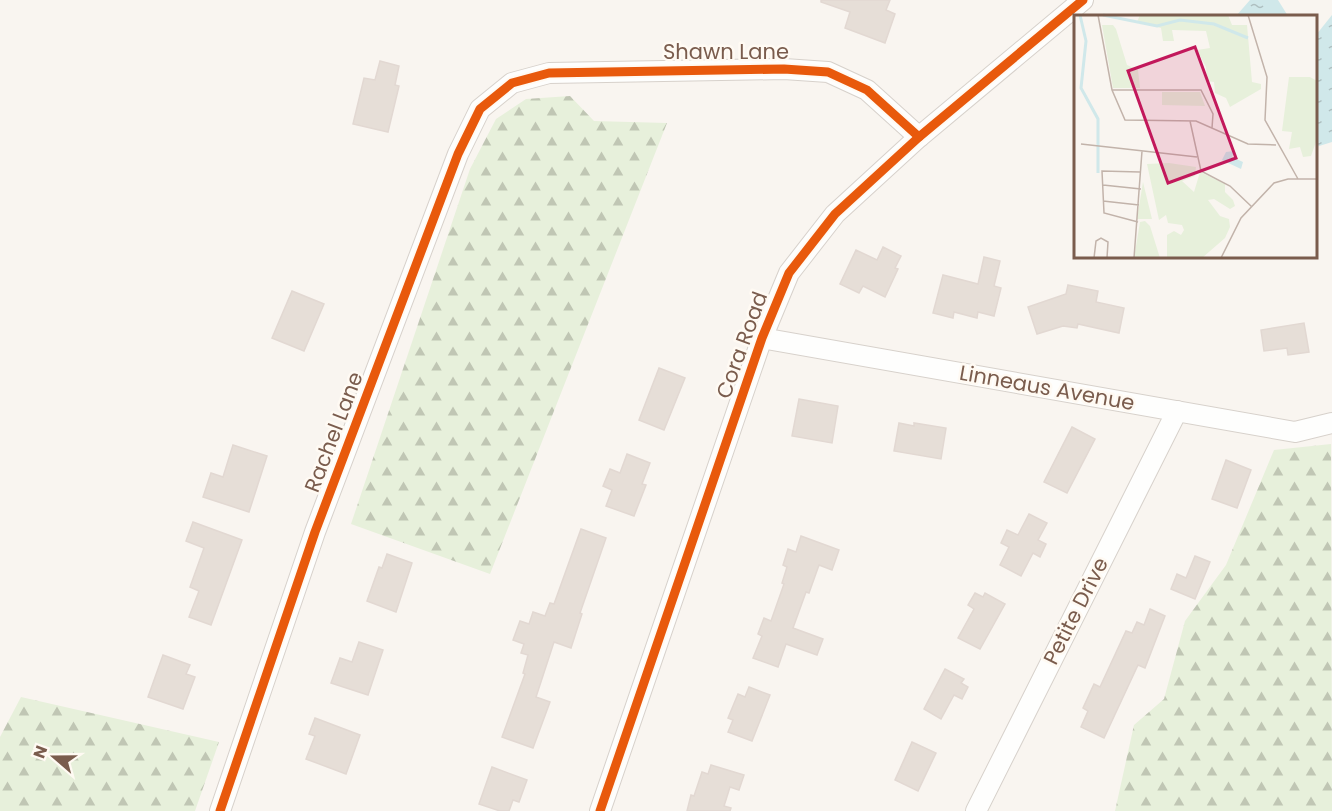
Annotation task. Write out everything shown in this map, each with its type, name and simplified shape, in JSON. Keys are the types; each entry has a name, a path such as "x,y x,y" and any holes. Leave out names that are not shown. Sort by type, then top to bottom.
{"street":[{"name":"Cora Road","path":"600,811 762,338 789,273 835,214 919,137 1083,0"},
{"name":"Shawn Lane","path":"512,83 549,73 784,69 828,72 867,90 919,137"},
{"name":"Rachel Lane","path":"220,811 315,532 458,154 480,109 512,83"},
{"name":"Linneaus Avenue","path":"762,338 1295,432 1332,423"},
{"name":"Petite Drive","path":"976,811 1177,411"}],"green space":[{"path":"570,96 594,121 667,123 490,574 351,524 470,169 496,119 526,99"},
{"path":"1331,444 1332,811 1115,811 1134,725 1164,699 1185,621 1226,565 1274,450"},
{"path":"21,697 219,742 195,811 0,811 0,737"}],"water":[{"path":"1250,0 1278,0 1287,15 1237,15"},
{"path":"1332,15 1332,142 1317,147 1317,34"}],"building":[{"path":"821,0 890,0 886,10 895,14 885,43 845,28 850,12 821,2"},
{"path":"380,61 399,66 395,85 399,86 388,132 353,124 364,78 375,80"},
{"path":"883,247 901,256 895,268 898,269 885,297 863,286 859,293 840,284 856,250 877,260"},
{"path":"984,257 1000,261 994,286 1001,288 994,316 978,312 977,318 954,312 953,318 933,313 943,275 978,284"},
{"path":"1068,285 1098,291 1096,302 1124,308 1119,333 1078,324 1077,328 1063,326 1037,334 1028,307 1066,294"},
{"path":"292,291 324,304 304,351 272,338"},
{"path":"1304,323 1309,352 1288,355 1287,348 1264,351 1261,330"},
{"path":"659,368 685,378 664,430 639,420"},
{"path":"799,399 838,406 832,443 792,436"},
{"path":"899,423 946,428 941,459 894,451"},
{"path":"1072,427 1095,439 1067,493 1044,482"},
{"path":"233,445 267,456 249,512 203,497 211,473 223,477"},
{"path":"627,454 650,463 642,484 646,485 634,516 606,506 612,490 603,486 610,469 620,473"},
{"path":"1226,460 1251,470 1237,508 1212,499"},
{"path":"1029,514 1047,523 1038,540 1046,544 1040,557 1033,553 1021,576 1000,565 1009,547 1001,543 1007,530 1018,535"},
{"path":"193,522 242,540 211,625 189,617 199,591 190,587 204,548 186,541"},
{"path":"581,529 606,538 580,613 582,614 571,648 554,642 536,697 550,702 533,748 502,737 525,674 523,673 528,655 521,653 524,644 513,640 520,621 529,624 533,612 545,616 550,603 554,604"},
{"path":"801,536 839,550 832,570 819,565 793,628 823,639 817,655 786,644 778,667 753,658 762,636 758,634 764,618 771,621 784,584 782,583 787,567 783,565 788,549 796,552"},
{"path":"387,554 412,563 396,612 367,601 379,567 382,568"},
{"path":"1195,556 1210,562 1195,599 1171,589 1177,574 1186,578"},
{"path":"975,593 983,597 985,593 1005,604 980,649 958,638 974,609 968,605"},
{"path":"1150,609 1165,616 1145,668 1138,665 1104,738 1081,727 1088,711 1083,708 1094,684 1100,687 1126,631 1132,633 1137,622 1144,625"},
{"path":"359,642 383,650 368,695 331,683 340,658 352,662"},
{"path":"163,655 190,665 186,674 195,677 183,709 148,697"},
{"path":"945,669 964,679 961,683 968,687 962,699 954,695 941,719 924,709"},
{"path":"749,687 770,695 752,741 728,732 733,720 728,718 738,694 745,697"},
{"path":"315,718 360,735 346,774 306,759 315,736 309,734"},
{"path":"912,742 936,753 918,791 895,780"},
{"path":"711,765 744,775 739,790 730,787 724,806 731,808 730,811 687,811 691,795 694,796 702,772 708,774"},
{"path":"492,767 527,780 519,802 513,800 509,811 500,811 479,804"}],"cycle path":[{"path":"600,811 762,338 789,273 835,214 919,137 1083,0"},
{"path":"220,811 315,532 458,154 480,109 512,83 549,73 784,69 828,72 867,90 919,137"}]}
